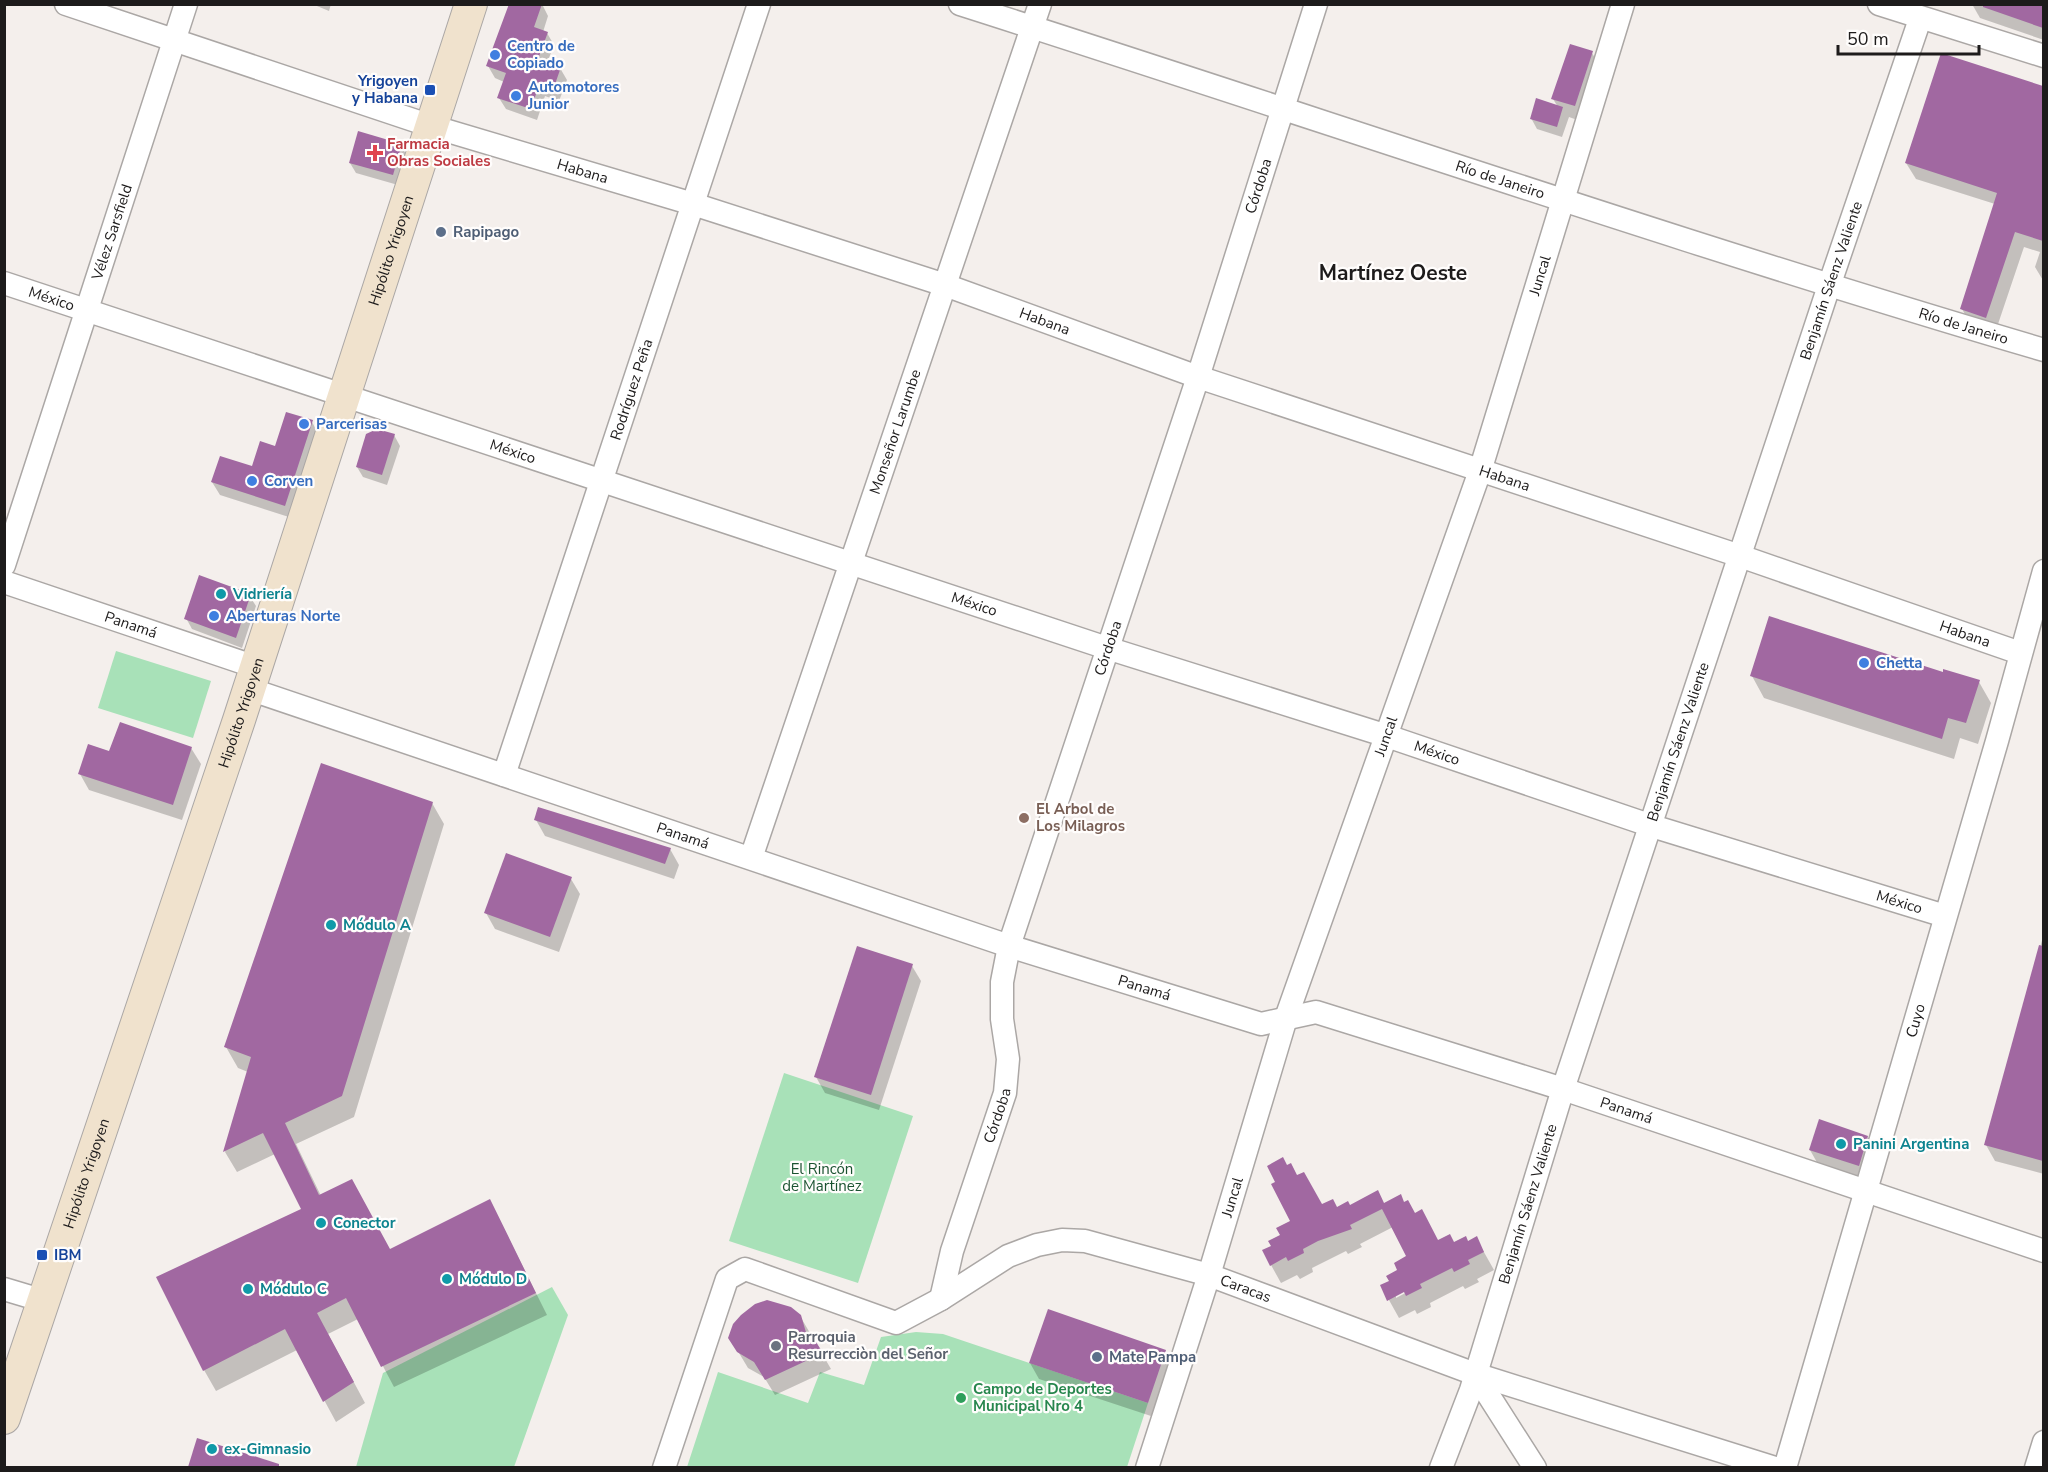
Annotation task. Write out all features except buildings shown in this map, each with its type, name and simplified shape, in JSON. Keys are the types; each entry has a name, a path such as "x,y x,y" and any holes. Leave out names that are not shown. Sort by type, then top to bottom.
{"street":[{"name":"Habana","path":"66,4 431,126 693,204 945,285 1198,376 1740,556 2020,653"},
{"name":"Vélez Sarsfield","path":"4,565 186,4"},
{"name":"Hipólito Yrigoyen","path":"4,1418 252,678 471,4"},
{"name":"Rodríguez Peña","path":"504,775 759,4"},
{"name":"Río de Janeiro","path":"960,4 1828,286 2043,350"},
{"name":"Monseñor Larumbe","path":"751,858 1040,4"},
{"name":"Córdoba","path":"941,1299 952,1251 1005,1092 1008,1059 1002,1019 1002,982 1009,946 1198,376 1316,4"},
{"name":"Juncal","path":"1147,1467 1209,1275 1286,1017 1384,735 1480,471 1623,4"},
{"path":"1879,4 1920,19 2043,56"},
{"name":"Benjamín Sáenz Valiente","path":"1441,1467 1475,1374 1563,1089 1652,826 1828,286 1920,19"},
{"name":"México","path":"4,283 344,393 601,482 1107,648 1384,735 1652,826 1945,916"},
{"name":"Cuyo","path":"1785,1467 1997,741 2043,571"},
{"name":"Panamá","path":"4,582 504,775 1009,946 1261,1024 1316,1012 1563,1089 2043,1251"},
{"name":"Caracas","path":"664,1467 727,1279 745,1269 896,1323 941,1299 1008,1256 1037,1245 1062,1240 1085,1241 1209,1275 1475,1374 1775,1467"},
{"path":"4,1289 44,1301"},
{"path":"1475,1374 1535,1467"},
{"path":"2036,1467 2043,1442"}],"green space":[{"path":"116,651 211,681 193,738 98,708"},
{"name":"El Rincón de Martínez","path":"784,1073 913,1116 858,1283 729,1241"},
{"path":"552,1287 568,1315 514,1467 356,1467 383,1373"},
{"name":"Campo de Deportes Municipal Nro 4","path":"916,1332 943,1334 1148,1403 1127,1467 687,1467 718,1372 808,1403 820,1372 864,1385 881,1337"}],"place":[{"name":"Centro de Copiado","path":"495,55"},
{"name":"Yrigoyen y Habana","path":"430,90"},
{"name":"Automotores Junior","path":"516,96"},
{"name":"Farmacia Obras Sociales","path":"375,153"},
{"name":"Rapipago","path":"441,232"},
{"name":"Parcerisas","path":"304,424"},
{"name":"Corven","path":"252,481"},
{"name":"Vidriería","path":"221,594"},
{"name":"Aberturas Norte","path":"214,616"},
{"name":"Chetta","path":"1864,663"},
{"name":"El Arbol de Los Milagros","path":"1024,818"},
{"name":"Módulo A","path":"331,925"},
{"name":"Panini Argentina","path":"1841,1144"},
{"name":"Conector","path":"321,1223"},
{"name":"IBM","path":"42,1255"},
{"name":"Módulo D","path":"447,1279"},
{"name":"Módulo C","path":"248,1289"},
{"name":"Parroquia Resurrecciòn del Señor","path":"776,1346"},
{"name":"Mate Pampa","path":"1097,1357"},
{"name":"Campo de Deportes Municipal Nro 4","path":"961,1398"},
{"name":"ex-Gimnasio","path":"212,1449"}],"district":[{"name":"Martínez Oeste","path":"1393,273"}]}
